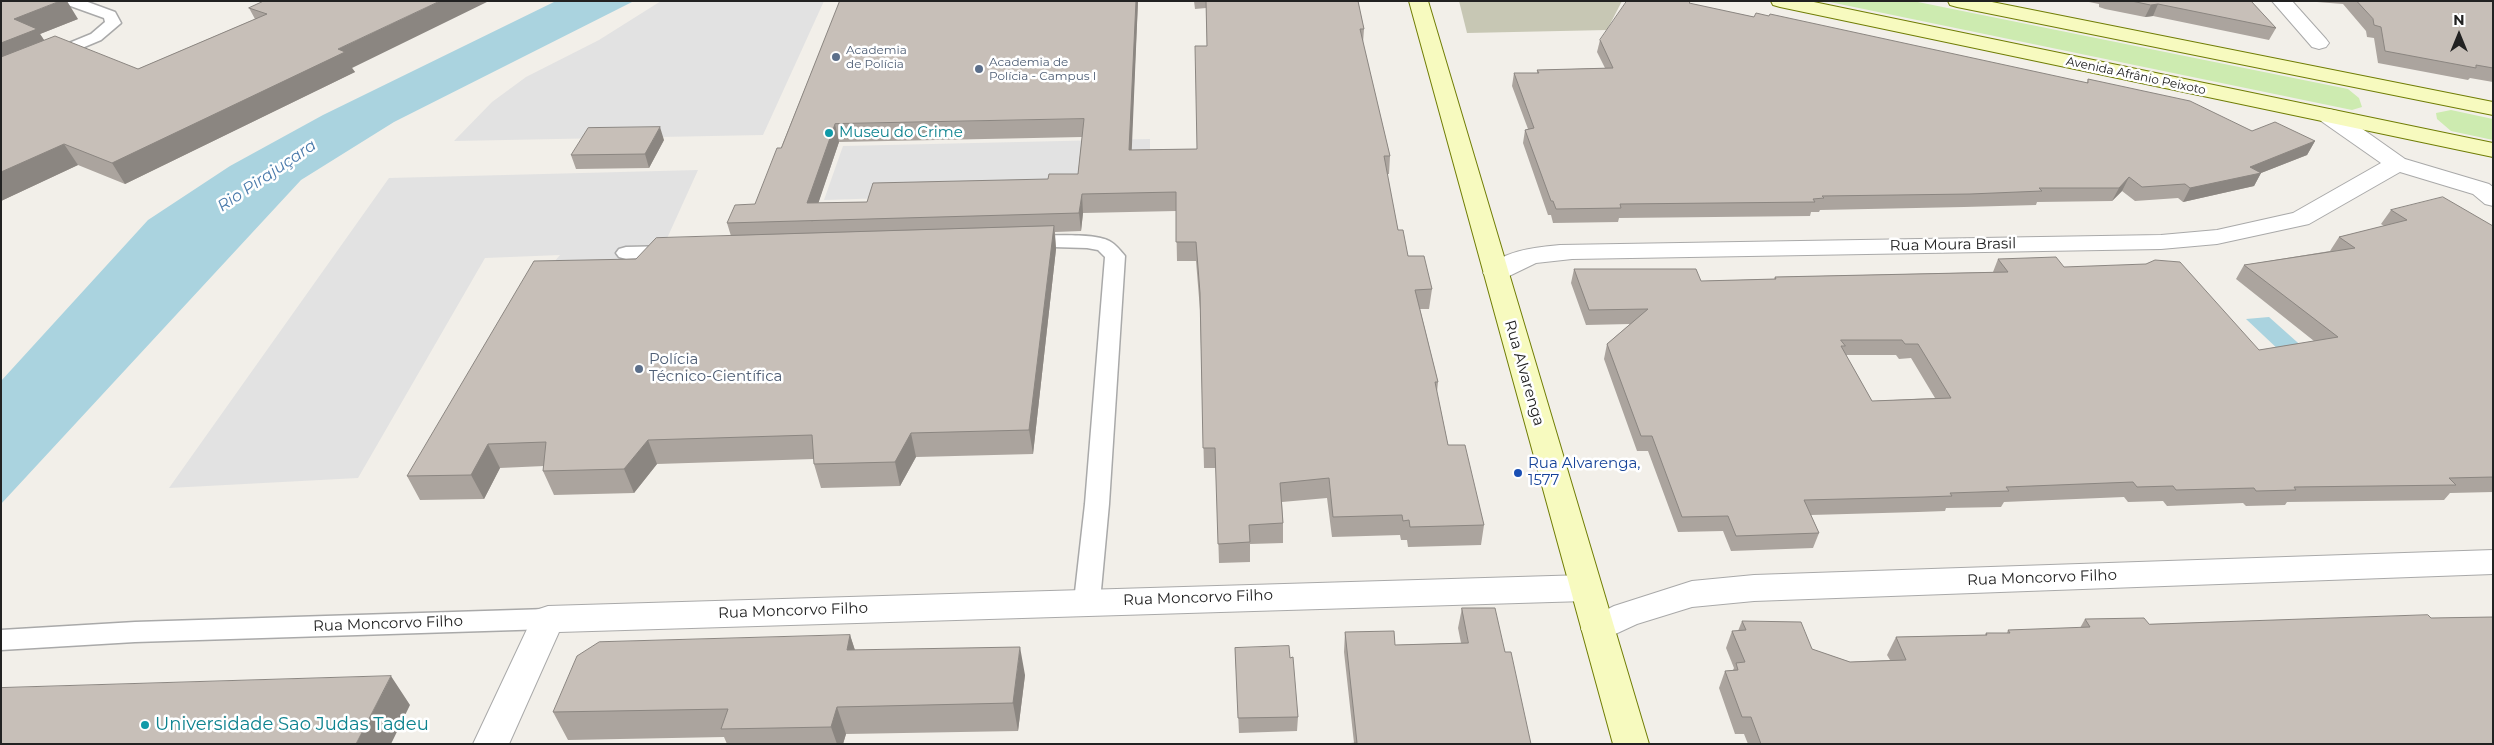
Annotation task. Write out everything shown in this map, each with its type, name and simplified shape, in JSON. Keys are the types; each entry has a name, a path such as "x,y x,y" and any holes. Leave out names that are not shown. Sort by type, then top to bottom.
{"main road":[{"name":"Rua Alvarenga","path":"1418,1 1631,744"},
{"name":"Avenida Afrânio Peixoto","path":"1780,1 2493,150"},
{"path":"1957,1 2493,109"}],"street":[{"path":"2280,1 2320,43"},
{"path":"2329,116 2397,164 2489,186"},
{"name":"Rua Moura Brasil","path":"1496,273 1516,260 1536,254 1572,252 2152,242 2217,237 2301,219 2397,164"},
{"name":"Rua Moncorvo Filho","path":"1598,629 1626,615 1692,594 1754,588 2493,562"},
{"name":"Rua Moncorvo Filho","path":"548,619 1087,601 1585,588"},
{"path":"491,744 548,619"}],"lane":[{"path":"1,77 96,36 113,23 110,15 70,1"},
{"path":"1005,243 1087,242 1104,245 1115,256 1097,504 1087,601"},
{"path":"626,253 686,251"},
{"name":"Rua Moncorvo Filho","path":"1,640 135,632 548,619"}],"shaded area":[{"path":"661,1 824,1 763,135 454,141 492,102 526,77 599,40"},
{"path":"1459,1 1622,1 1607,30 1467,33"},
{"path":"1150,139 1150,177 1080,192 824,200 843,146"},
{"path":"698,170 664,245 630,246 620,266 548,269 560,255 485,258 358,478 169,488 389,178"}],"green space":[{"path":"1825,1 1913,1 2348,89 2359,98 2362,107 2352,110"},
{"path":"2451,110 2493,119 2493,140 2451,131 2437,119 2436,113"}],"water":[{"name":"Rio Pirajuçara","path":"556,1 634,1 394,122 301,180 1,504 1,381 148,220 230,166 323,115"},
{"path":"2269,317 2306,350 2281,352 2246,319"}],"building":[{"path":"1,1 60,1 14,19 37,29 1,43"},
{"path":"264,1 440,1 338,49 345,52 112,163 64,144 1,172 1,57 55,36 138,69 267,14 249,8"},
{"path":"840,1 1136,1 1129,150 1197,149 1195,46 1207,46 1206,1 1358,1 1364,29 1360,29 1390,156 1384,156 1398,230 1403,230 1408,256 1424,256 1432,289 1415,290 1438,382 1435,382 1448,445 1465,445 1484,525 1410,527 1409,520 1403,521 1402,515 1333,517 1329,478 1280,483 1283,523 1249,525 1250,542 1218,544 1215,448 1203,448 1200,293 1196,242 1176,242 1176,192 1082,194 1079,213 727,223 735,205 755,204 777,148 781,148","holes":["1084,119 1078,174 1049,174 1048,179 873,183 867,202 807,203 835,124"]},
{"path":"1627,1 1691,1 1689,3 1754,17 1756,13 1769,16 1770,14 2088,83 2088,79 2190,101 2252,131 2275,122 2315,141 2250,167 2261,173 2190,188 2185,184 2142,187 2129,177 2119,188 2039,188 2042,191 1822,196 1824,198 1813,199 1815,202 1620,204 1621,208 1556,209 1553,201 1551,201 1525,130 1534,128 1514,73 1539,73 1537,70 1613,68 1600,40"},
{"path":"2132,1 2251,1 2276,28 2158,4 2151,5"},
{"path":"2357,1 2493,1 2493,68 2476,65 2476,68 2385,51 2381,27 2374,25 2373,19"},
{"path":"660,127 645,154 571,155 588,128"},
{"path":"2443,197 2493,226 2493,477 2449,478 2456,485 2294,487 2296,490 2256,491 2254,488 2176,490 2173,486 2137,487 2133,482 2006,487 2009,491 1950,493 1952,496 1804,500 1819,533 1736,536 1728,516 1682,517 1652,436 1641,436 1607,344 1648,309 1589,310 1574,269 1696,269 1701,281 1776,279 1775,277 2008,272 1998,259 2056,257 2064,267 2146,264 2155,260 2180,262 2259,350 2338,337 2244,265 2355,248 2339,237 2407,220 2391,210","holes":["1841,340 1902,340 1905,344 1918,344 1951,398 1872,401 1841,346 1845,346"]},
{"path":"1054,226 1029,430 911,433 895,462 814,464 812,435 648,440 624,469 543,471 546,442 488,444 471,475 407,476 534,261 636,259 656,238"},
{"path":"1462,608 1495,608 1505,652 1511,652 1531,744 1343,744 1357,743 1345,632 1394,631 1395,645 1468,643"},
{"path":"2428,615 2431,618 2493,617 2493,744 1761,744 1751,717 1742,717 1725,671 1738,670 1736,663 1745,662 1732,631 1746,630 1742,621 1801,622 1812,649 1850,662 1906,660 1896,637 1987,635 1986,633 2010,633 2008,630 2090,627 2085,619 2144,618 2149,624"},
{"path":"850,635 847,650 1020,647 1013,703 837,707 831,727 721,729 728,709 553,712 577,656 599,642"},
{"path":"1289,646 1290,658 1293,657 1298,717 1238,718 1235,648"},
{"path":"391,676 356,744 1,744 1,688"}],"place":[{"name":"Academia de Polícia","path":"836,57"},
{"name":"Academia de Polícia - Campus I","path":"979,69"},
{"name":"Museu do Crime","path":"829,133"},
{"name":"Polícia Técnico-Científica","path":"639,369"},
{"name":"Rua Alvarenga, 1577","path":"1518,473"},
{"name":"Universidade Sao Judas Tadeu","path":"145,725"}]}
